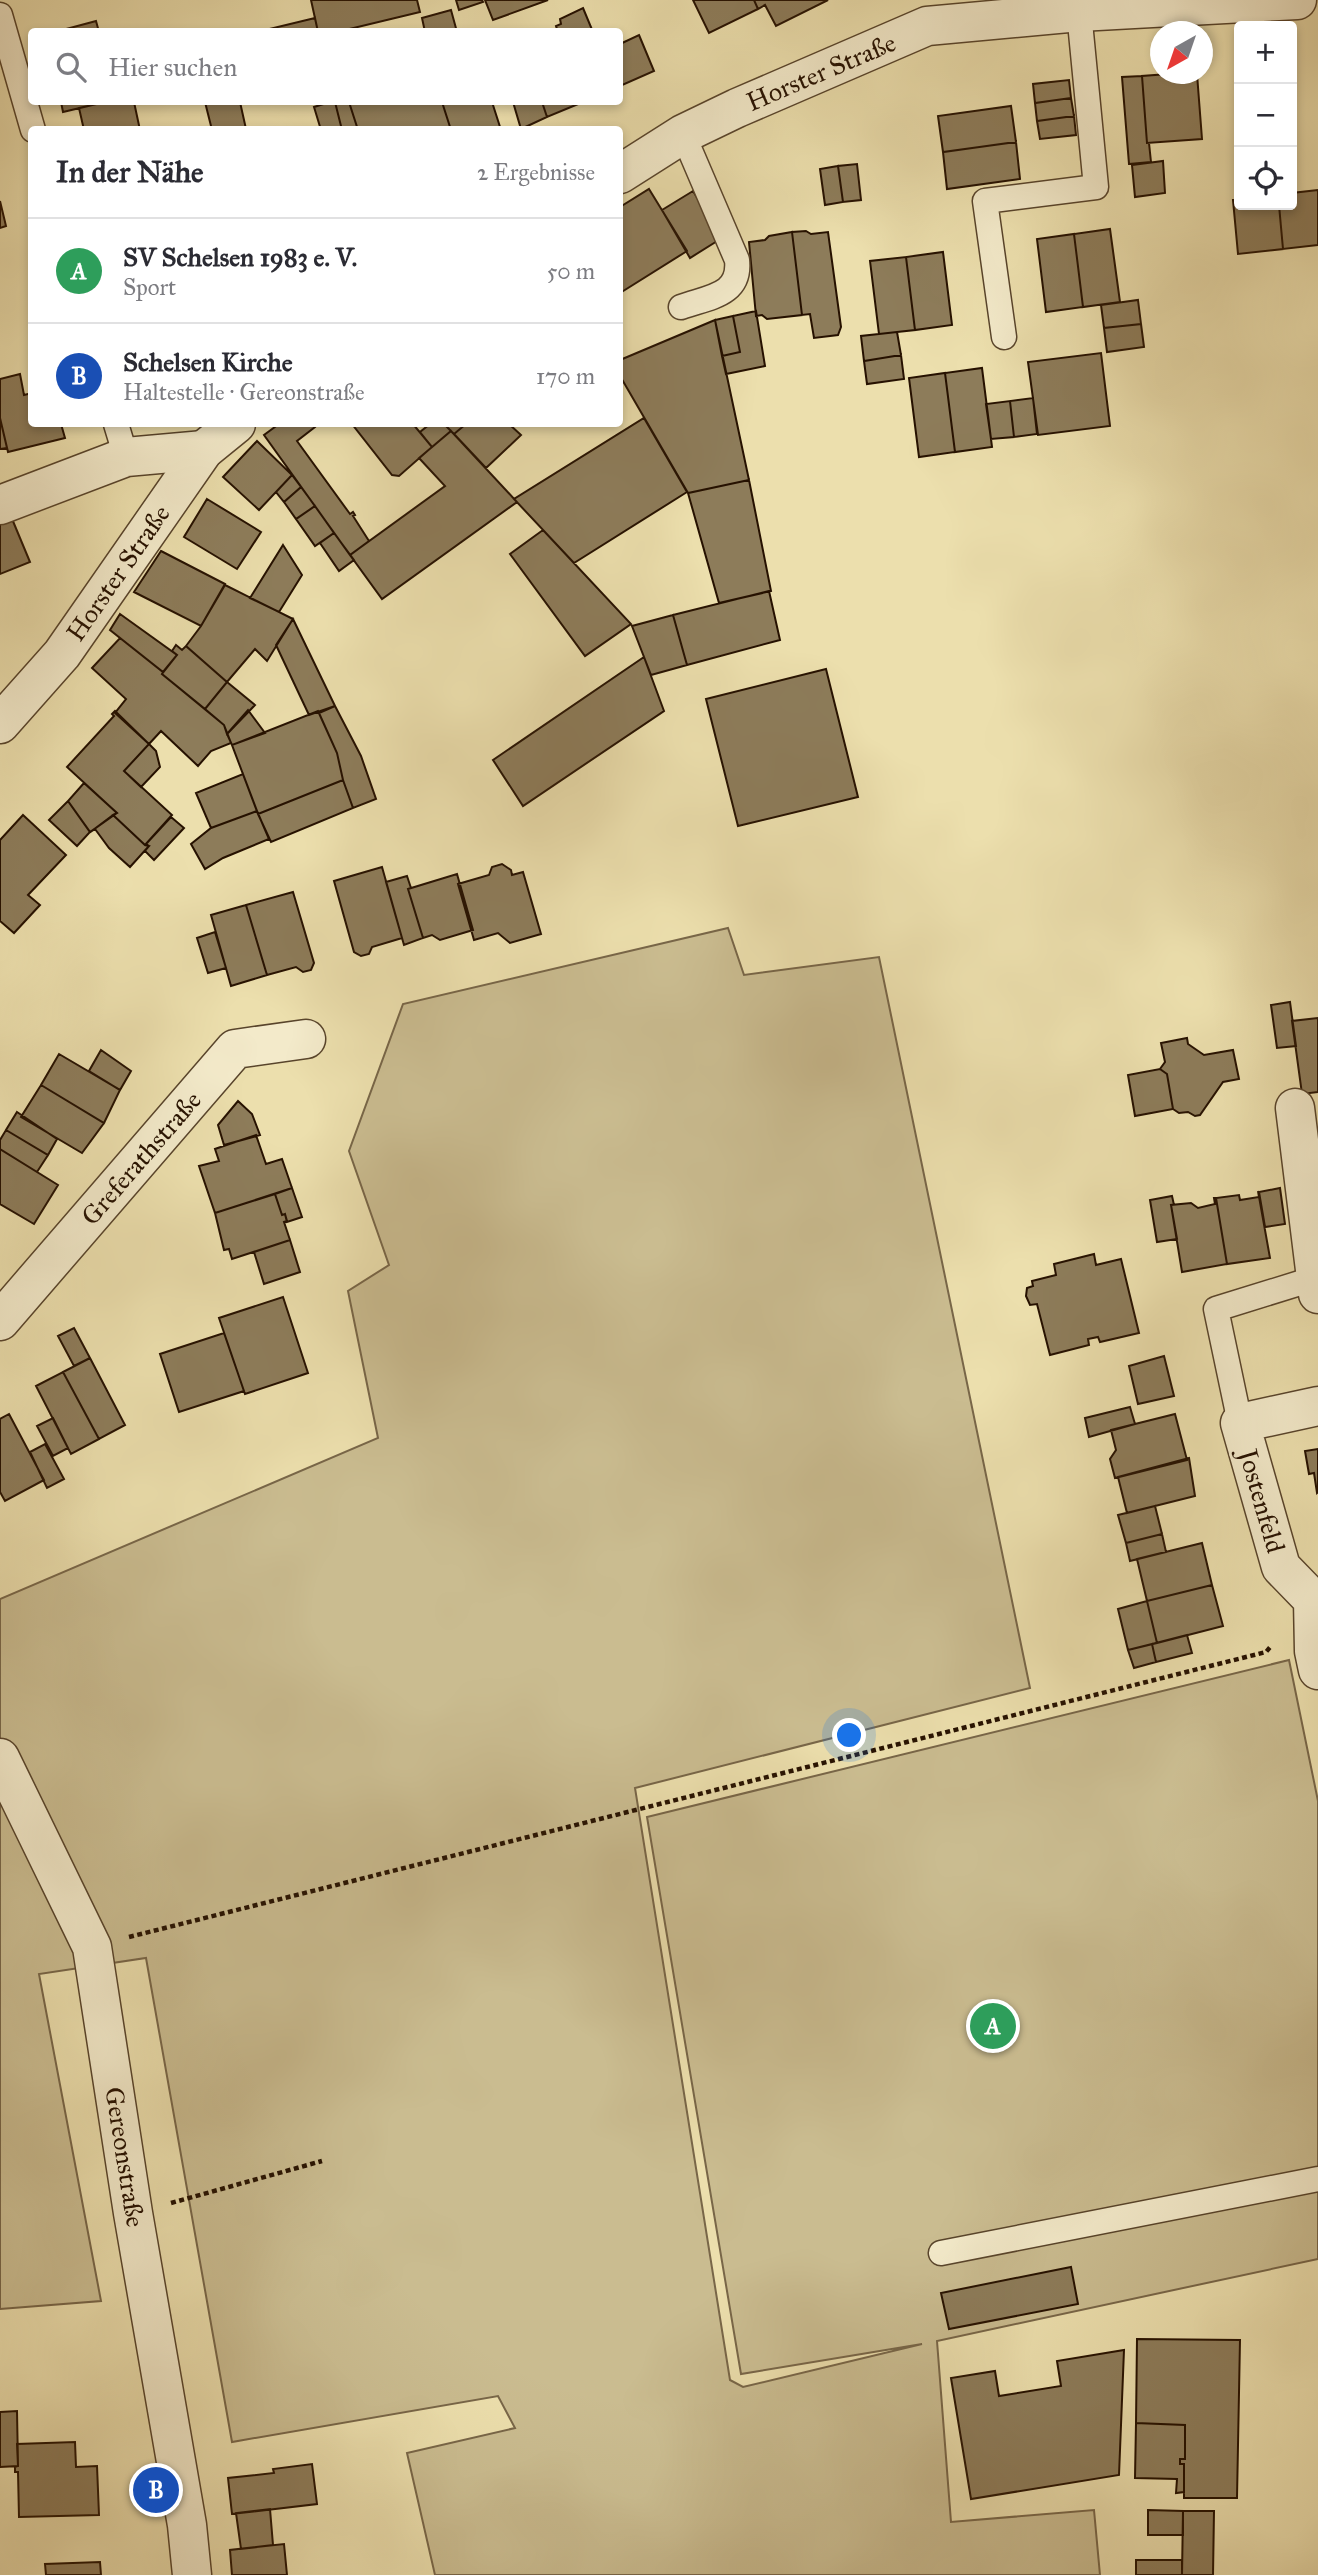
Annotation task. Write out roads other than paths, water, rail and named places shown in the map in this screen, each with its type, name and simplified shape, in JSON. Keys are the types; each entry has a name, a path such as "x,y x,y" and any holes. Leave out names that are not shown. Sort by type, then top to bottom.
{"street":[{"name":"Horster Straße","path":"623,172 683,134 737,108 927,26 1079,12 1297,0"},
{"name":"Horster Straße","path":"0,724 62,654 204,450 232,427"},
{"path":"0,505 121,440 204,450"},
{"name":"Greferathstraße","path":"0,1321 235,1049 306,1039"},
{"path":"1295,1108 1317,1286"},
{"name":"Jostenfeld","path":"1315,1600 1281,1567 1240,1423 1318,1406"},
{"path":"1315,1600 1314,1651 1318,1670"},
{"name":"Gereonstraße","path":"0,1758 92,1947 133,2213 187,2525 192,2575"}],"lane":[{"path":"1004,337 985,201 1096,187 1079,12"},
{"path":"0,15 32,126"},
{"path":"681,307 727,290 734,285 738,268 737,260 683,134"},
{"path":"1240,1423 1216,1309 1317,1286"},
{"path":"941,2253 1318,2179"}],"place":[{"name":"SV Schelsen 1983 e. V.","path":"993,2026"},
{"name":"Schelsen Kirche","path":"156,2490"}]}
